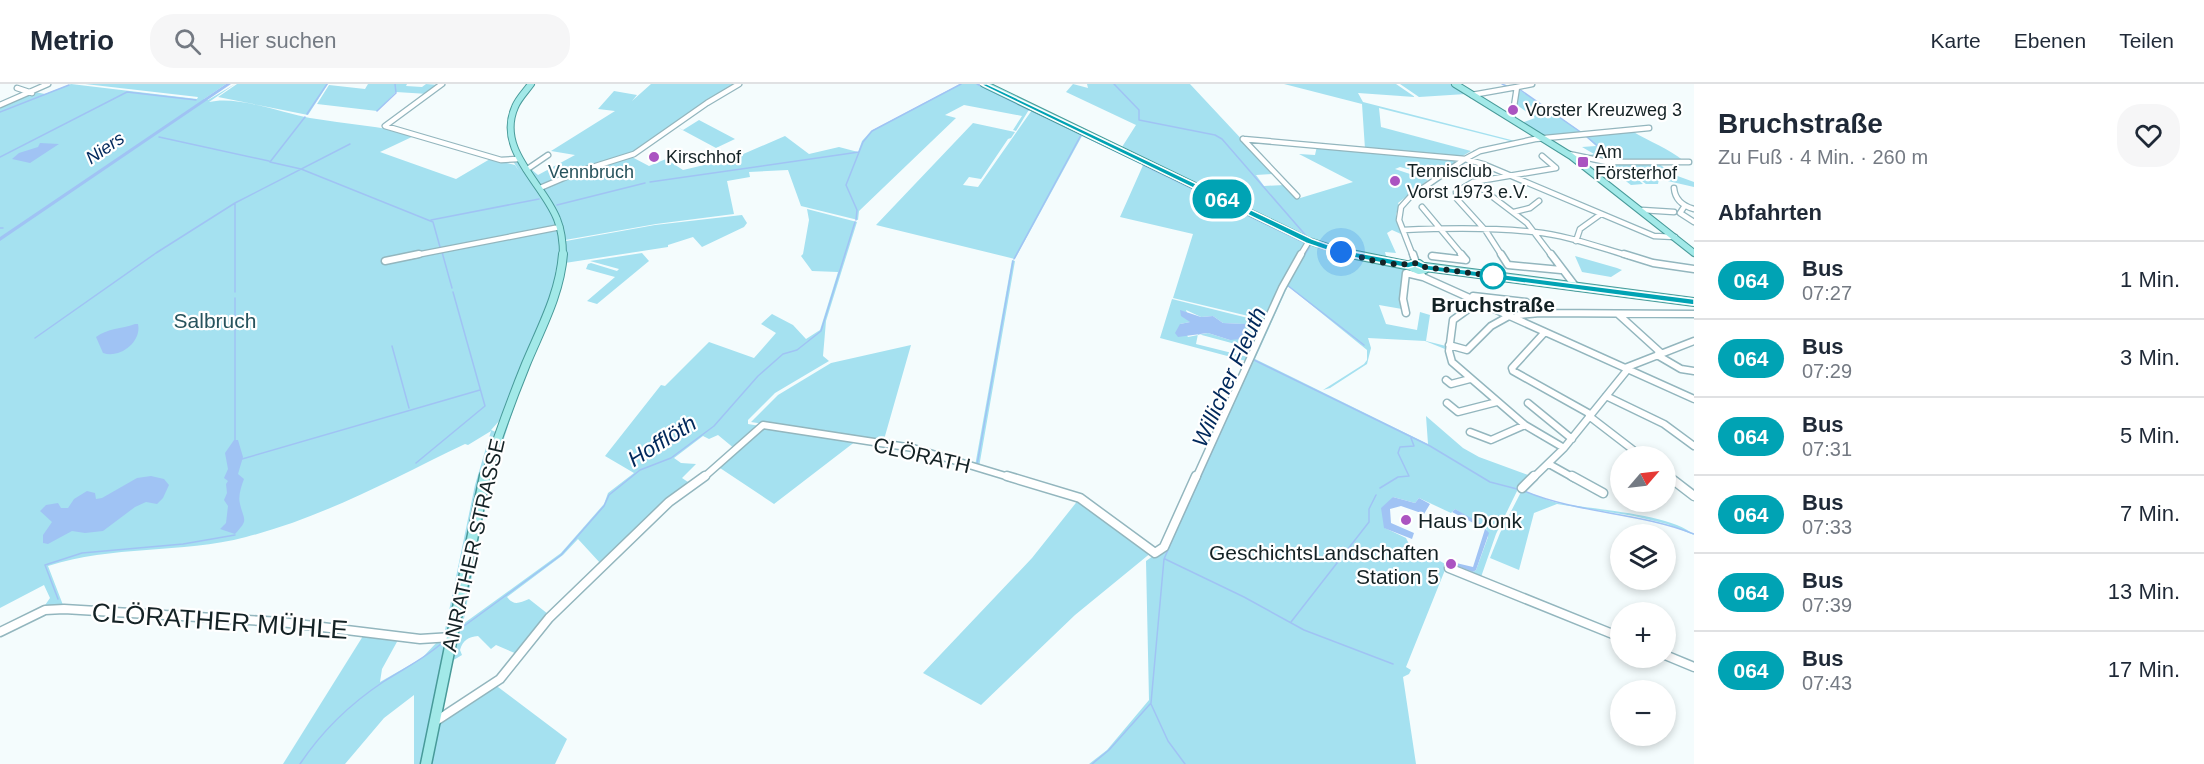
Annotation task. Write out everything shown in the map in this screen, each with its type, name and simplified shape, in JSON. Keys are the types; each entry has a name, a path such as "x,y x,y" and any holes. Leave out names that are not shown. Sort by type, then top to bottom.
{"main road":[{"name":"ANRATHER STRASSE","path":"426,764 436,721 448,637 482,487 500,427 555,295 561,271 563,242 560,227 540,188 518,159 509,134 510,122 520,98 531,84"},
{"path":"984,84 1309,241 1362,258 1419,269 1694,302"},
{"path":"1455,84 1569,154 1690,247 1694,253"}],"street":[{"path":"1,103 32,93 48,84"},
{"path":"442,84 385,126 480,155 507,161 518,159"},
{"path":"540,188 580,171 634,154 707,103 739,84"},
{"path":"1472,95 1532,84"},
{"path":"1512,119 1517,87"},
{"path":"17,88 32,93"},
{"path":"1405,310 1403,299 1406,273 1420,278 1419,269 1399,220 1401,207 1410,197 1480,151 1535,139 1649,128"},
{"path":"1297,196 1243,139 1465,159 1654,236 1675,237"},
{"path":"1569,154 1618,162 1689,162"},
{"path":"526,170 548,155"},
{"path":"1542,156 1556,168 1473,182 1456,192 1457,200 1486,231 1508,265 1561,270"},
{"path":"1473,182 1514,212 1534,232 1576,287"},
{"path":"1674,188 1674,194 1684,207 1694,209"},
{"path":"1514,212 1530,208 1539,201"},
{"path":"1422,207 1466,260 1432,256"},
{"path":"1684,207 1680,213 1694,222"},
{"path":"1642,210 1674,212"},
{"path":"1576,241 1580,229 1601,214"},
{"path":"385,261 560,227"},
{"path":"1402,230 1440,228 1534,232 1653,262 1694,269"},
{"name":"CLÖRATH","path":"436,721 500,679 556,610 669,502 717,468 763,425 913,448 1080,498 1155,553 1164,547 1282,288 1309,241"},
{"path":"1419,269 1512,317 1694,399"},
{"path":"1540,314 1526,302 1475,299 1453,320 1449,345 1452,362 1525,425 1564,448"},
{"path":"1618,314 1659,354 1681,369 1694,371"},
{"path":"1449,345 1467,350 1491,326 1519,315 1694,314"},
{"path":"1545,332 1512,368 1513,371 1590,415 1629,446"},
{"path":"1522,488 1572,439 1626,369 1694,341"},
{"path":"1446,380 1451,384 1470,379"},
{"path":"1685,395 1694,393"},
{"path":"1606,396 1664,424 1694,446"},
{"path":"1447,403 1458,412 1497,402"},
{"path":"1528,403 1572,439"},
{"path":"1470,432 1482,441 1490,441 1525,425"},
{"path":"1549,464 1603,493"},
{"path":"1676,482 1694,496"},
{"path":"1449,568 1610,633"},
{"name":"CLÖRATHER MÜHLE","path":"0,632 45,610 64,609 281,622 420,639 448,637"},
{"path":"1676,660 1694,667"}],"green space":[{"name":"Salbruch","path":"71,84 197,99 198,97 85,84 226,84 204,99 208,100 235,84 209,102 220,100 246,103 310,118 416,135 380,152 456,179 490,159 515,165 519,171 513,161 518,162 538,188 556,223 560,269 555,271 559,274 546,311 500,420 491,430 496,432 450,629 444,635 475,485 491,431 468,445 465,444 358,496 275,529 197,546 97,555 48,566 63,605 43,608 50,598 44,585 0,608 0,106 35,92 45,94"},
{"path":"237,84 328,84 308,115 218,97"},
{"path":"368,84 407,84 406,86 422,87 426,84 440,85 428,94 396,92 377,111 317,104 329,85 365,89"},
{"name":"Vennbruch","path":"651,84 738,84 630,156 649,166 666,159 683,170 734,158 785,136 809,154 839,147 858,152 862,141 871,131 960,84 982,84 1030,108 1016,131 1013,130 1022,116 964,105 945,115 956,118 859,211 858,220 801,206 788,170 749,172 750,177 727,181 734,214 656,224 565,240 557,212 543,190 543,185 529,170 531,169 538,175 575,155 551,151 615,111 598,109 614,91 637,95 632,101"},
{"path":"1073,84 1088,88 1087,84 1190,84 1274,174 1256,175 1264,186 1284,185 1297,199 1353,182 1299,154 1315,155 1317,146 1458,160 1434,176 1400,167 1395,169 1428,180 1398,203 1396,215 1401,234 1392,230 1387,233 1396,253 1385,252 1387,260 1324,246 1050,113 1122,147 1136,125 1066,92"},
{"path":"1284,84 1396,84 1415,97 1358,93 1363,102 1514,141 1471,151 1461,157 1365,149 1362,104","holes":["1379,108 1510,141 1471,151 1381,127"]},
{"path":"1400,84 1452,84 1466,94 1419,97"},
{"path":"1518,89 1584,134 1547,138 1521,123 1535,118 1517,105"},
{"path":"1032,110 1141,163 1082,136 1015,259 876,225 973,123 1015,132 981,179 969,177 963,185 978,187"},
{"path":"699,120 735,139 716,148 675,126 683,130"},
{"path":"1632,131 1684,161 1606,162 1584,156 1594,154 1582,147 1596,146 1585,136"},
{"path":"1577,158 1608,163 1657,162 1672,174 1694,182 1694,187 1659,179 1658,184 1646,184 1629,171 1643,184 1631,185 1606,166"},
{"path":"1144,163 1306,242 1265,320 1173,298 1193,234 1120,217"},
{"path":"807,209 857,222 826,321 823,356 829,361 775,393 748,420 748,424 760,426 735,449 718,435 709,439 703,436 674,458 681,463 696,464 682,478 691,484 601,564 578,539 563,555 507,597 517,603 529,599 548,614 517,654 496,645 491,649 478,636 466,640 460,650 462,655 452,661 441,711 487,486 495,454 526,370 489,485 463,624 561,553 604,504 608,493 634,473 605,456 661,385 665,386 709,342 754,358 776,333 761,324 772,314 793,325 806,339 820,330 838,272 812,271 801,256 809,220"},
{"path":"742,215 747,223 744,227 702,247 693,237 668,245 668,247 565,263 566,241 655,225"},
{"path":"1310,243 1409,268 1417,276 1403,271 1402,309 1379,305 1386,324 1417,330 1420,312 1430,315 1426,341 1446,346 1445,349 1425,341 1368,338 1371,348 1367,364 1330,388 1323,390 1364,364 1367,360 1367,350 1288,286 1255,359 1428,444 1426,416 1463,448 1479,457 1531,476 1518,489 1496,534 1481,577 1451,567 1452,564 1473,572 1476,570 1488,537 1486,528 1455,509 1451,513 1419,498 1415,503 1393,497 1385,528 1406,538 1409,544 1447,565 1406,667 1411,670 1403,677 1416,764 1089,764 1107,750 1149,700 1146,561 1167,546 1287,280"},
{"path":"642,253 649,261 597,304 587,301 615,277 586,269 588,264 617,271 619,269 590,261"},
{"path":"1575,256 1622,270 1611,277 1582,272"},
{"path":"1012,260 1015,261 979,467 975,466"},
{"path":"1172,299 1264,322 1253,345 1244,343 1239,345 1200,335 1208,333 1230,340 1244,324 1223,323 1213,316 1201,317 1186,310 1190,322 1180,324 1188,337 1198,335 1196,344 1248,357 1246,361 1160,338"},
{"path":"911,345 883,443 751,422 778,395 831,363"},
{"path":"764,426 856,441 774,504 720,468"},
{"path":"1522,490 1558,503 1630,513 1673,524 1557,504 1534,513 1519,570 1490,558"},
{"path":"1079,499 1152,552 1075,615 981,705 923,673 1032,558"},
{"path":"1676,525 1683,528 1694,535 1676,528"},
{"path":"363,636 398,640 382,669 380,682 422,658 438,641 446,647 423,764 414,764 414,695 384,718 345,764 283,764"},
{"path":"494,684 567,739 555,764 430,764 439,724"}],"shaded area":[{"path":"226,84 231,84 0,241 0,237"},
{"path":"40,143 59,144 30,163 12,159 19,153 38,147"},
{"path":"1180,310 1201,317 1213,316 1223,323 1246,324 1241,339 1230,340 1208,333 1178,337 1175,333 1180,324 1190,322 1181,316"},
{"path":"138,324 137,337 128,348 116,354 103,353 96,337 110,330"},
{"path":"234,440 238,440 243,457 238,474 244,479 239,498 244,522 235,534 220,529 226,523 228,506 224,500 228,481 224,478 228,469 225,453"},
{"path":"151,476 164,479 169,485 163,498 157,504 146,502 135,507 103,531 85,533 72,531 48,544 43,543 43,535 52,522 40,511 46,505 58,503 61,508 68,508 74,499 87,491 95,493 96,499 102,498 137,478"},
{"path":"1393,497 1415,503 1419,498 1430,504 1424,514 1401,506 1390,509 1391,523 1414,533 1412,539 1384,528 1381,508"},
{"path":"1455,509 1480,523 1489,533 1476,570 1473,572 1452,564 1452,562 1473,567 1485,529 1452,512"}],"waterway":[{"path":"307,114 327,84"},
{"path":"377,111 396,93 395,84"},
{"name":"Hofflöth","path":"856,220 857,210 846,185 863,142 872,131 961,84"},
{"path":"977,84 1029,110"},
{"name":"Willicher Fleuth","path":"1114,84 1139,110 1139,120 1215,135 1222,139 1308,238"},
{"path":"1502,84 1509,87"},
{"path":"0,112 69,85"},
{"path":"1519,89 1582,133"},
{"path":"0,157 127,92 196,100"},
{"path":"1032,111 1140,163"},
{"path":"301,169 270,162 305,117"},
{"path":"1014,259 1081,135"},
{"path":"1586,136 1614,160"},
{"path":"159,137 269,161"},
{"path":"301,169 350,144"},
{"path":"650,182 859,152"},
{"path":"1143,165 1305,243"},
{"path":"235,203 301,169"},
{"path":"301,169 433,222 440,247"},
{"path":"557,205 645,183"},
{"path":"431,220 539,199"},
{"path":"35,338 156,253 235,203"},
{"path":"235,203 235,292"},
{"name":"Hofflöth","path":"460,629 561,555 604,506 609,495 640,470 671,458 714,426 758,376 783,354 797,350 821,331 855,222"},
{"name":"Willicher Fleuth","path":"1298,266 1310,246"},
{"path":"442,252 452,288"},
{"path":"977,465 1013,261"},
{"path":"1287,285 1364,345"},
{"path":"416,463 485,406 453,292"},
{"path":"235,298 235,440"},
{"name":"Willicher Fleuth","path":"1180,523 1279,302"},
{"path":"392,346 409,408"},
{"path":"1254,360 1430,446 1490,482 1517,489"},
{"path":"242,459 480,390"},
{"path":"1380,488 1398,477 1409,476 1398,453 1400,447 1414,446 1411,438"},
{"path":"1524,491 1545,499 1652,521 1694,534"},
{"path":"1291,622 1369,522 1369,509 1376,495"},
{"name":"Willicher Fleuth","path":"1092,764 1109,750 1151,703 1164,559 1178,527"},
{"path":"58,599 45,565 82,553 183,544 235,535"},
{"path":"1165,559 1244,597 1304,630 1393,664"},
{"path":"30,613 44,606"},
{"name":"Hofflöth","path":"300,764 327,729 348,709 371,690 442,643"},
{"path":"1151,704 1168,741 1185,764"}],"bus line":[{"name":"064","path":"984,84 1324,247 1362,258 1411,266 1416,263 1425,267 1694,302"}],"place":[{"name":"Vorster Kreuzweg 3","path":"1513,110"},
{"name":"Kirschhof","path":"654,157"},
{"name":"Am Försterhof","path":"1583,162"},
{"name":"Tennisclub Vorst 1973 e.V.","path":"1395,181"},
{"name":"Bruchstraße","path":"1493,276"},
{"name":"Haus Donk","path":"1406,520"},
{"name":"GeschichtsLandschaften Station 5","path":"1451,564"}],"route":[{"path":"1341,252 1411,266 1416,263 1425,267 1493,276"}],"water label":[{"name":"Niers","path":"105,148"}]}
